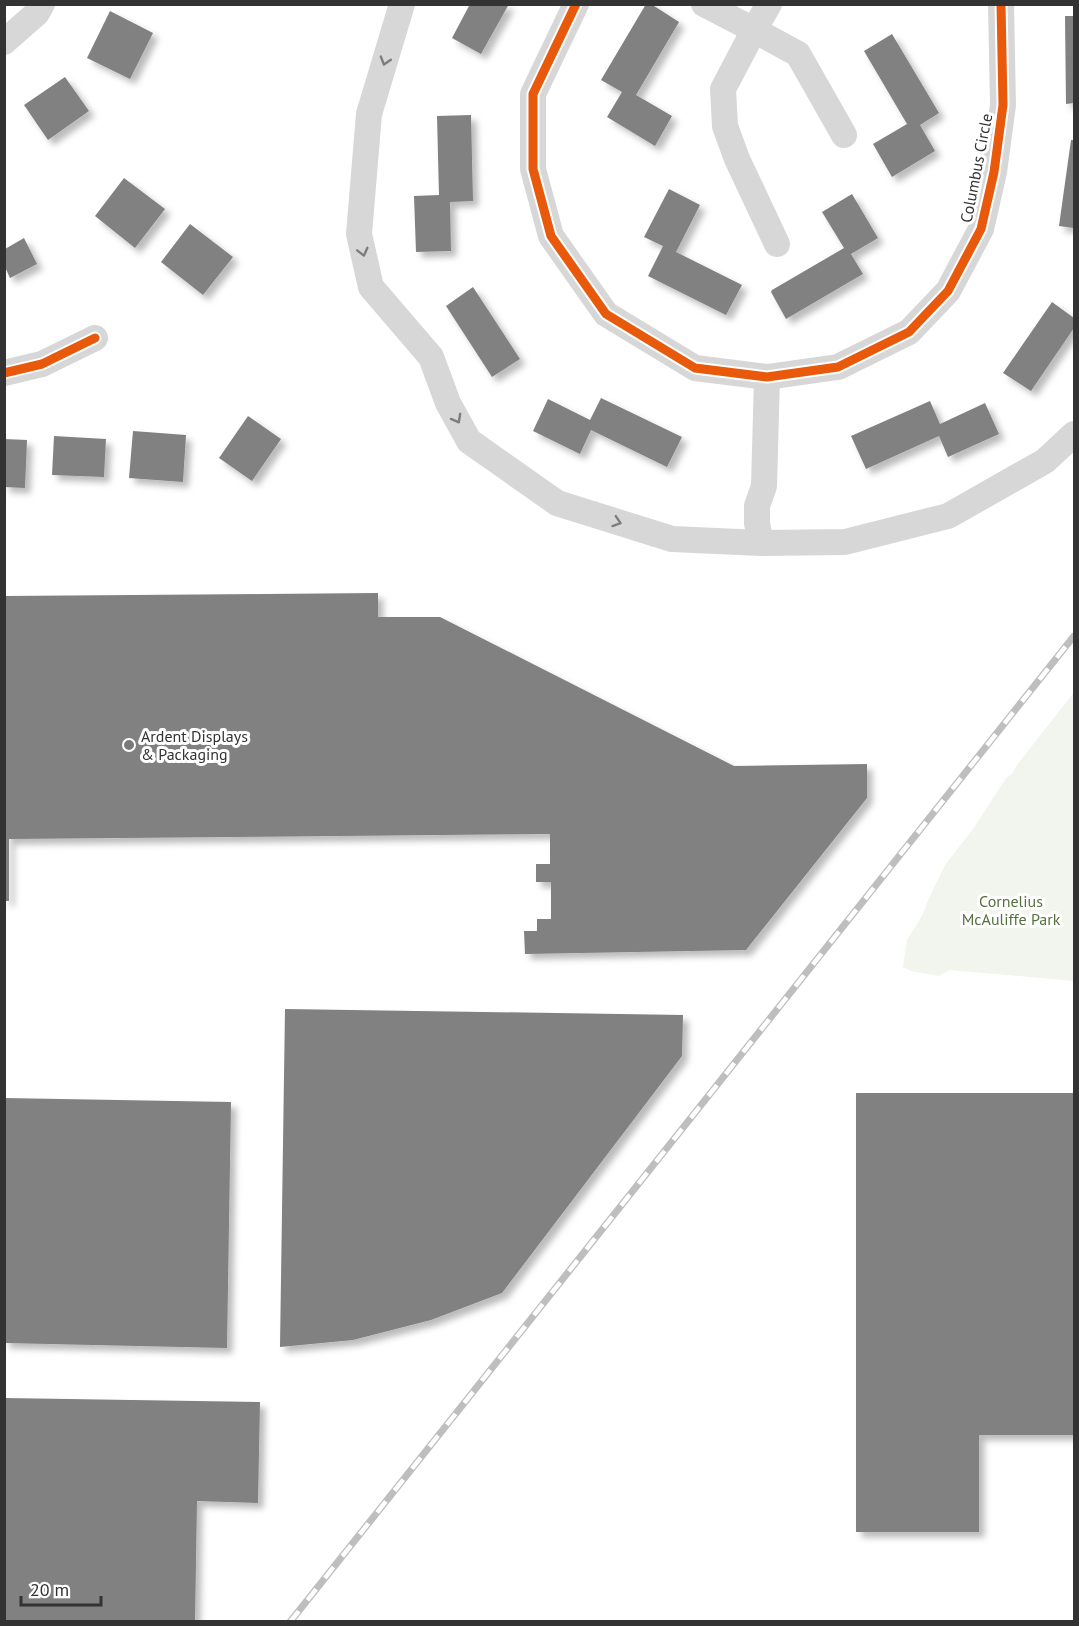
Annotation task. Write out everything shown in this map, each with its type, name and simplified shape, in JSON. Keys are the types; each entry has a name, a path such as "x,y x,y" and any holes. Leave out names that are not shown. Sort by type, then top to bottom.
{"street":[{"path":"4,42 37,13 42,4"},
{"path":"402,4 369,114 359,234 372,286 431,357 448,404 469,441 556,503 672,539 761,543 845,542 948,516 1045,461 1074,434"},
{"name":"Columbus Circle","path":"576,4 533,94 533,169 551,236 606,314 695,368 767,377 838,367 909,332 948,291 981,229 994,172 1003,105 1001,4"},
{"path":"704,4 798,54 844,135"},
{"path":"768,4 723,89 724,126 736,159 777,244"},
{"path":"4,372 42,364 94,338"},
{"path":"761,543 757,524 757,506 764,486 767,377"}],"green space":[{"name":"Cornelius McAuliffe Park","path":"1074,692 1074,981 950,970 939,976 911,971 903,967 907,940 922,916 945,865 973,829 1006,778 1012,774"}],"building":[{"path":"470,4 509,4 481,54 452,38"},
{"path":"646,4 651,4 679,22 636,95 672,116 655,146 607,117 622,92 601,80"},
{"path":"110,11 153,33 130,79 87,58"},
{"path":"1065,16 1074,16 1074,103 1066,104"},
{"path":"892,34 939,113 920,125 935,151 892,177 873,144 907,124 864,51"},
{"path":"65,77 89,111 48,140 24,105"},
{"path":"471,115 473,201 450,202 451,251 416,252 414,196 439,195 437,116"},
{"path":"1071,140 1074,140 1074,228 1059,226"},
{"path":"124,178 165,209 135,248 95,216"},
{"path":"669,189 700,205 676,252 742,285 726,315 648,276 663,246 644,237"},
{"path":"852,194 878,238 851,254 863,274 786,319 772,290 844,248 822,212"},
{"path":"190,224 233,257 203,295 161,262"},
{"path":"24,238 37,264 10,278 5,267 5,249"},
{"path":"473,287 520,359 492,377 446,306"},
{"path":"1052,302 1074,318 1074,328 1031,391 1003,373"},
{"path":"601,398 682,437 667,467 591,430 580,454 533,431 548,399 590,420"},
{"path":"930,401 940,424 985,403 999,434 948,457 939,436 866,469 851,436"},
{"path":"248,416 281,439 252,481 219,458"},
{"path":"133,431 186,435 183,482 129,478"},
{"path":"54,436 106,439 104,477 52,475"},
{"path":"4,439 27,440 25,488 4,487"},
{"path":"378,593 378,617 440,617 734,766 867,764 867,798 746,950 525,954 524,931 537,931 537,919 551,919 551,882 536,882 536,864 550,864 550,834 9,839 9,901 5,901 5,596"},
{"path":"285,1009 683,1015 682,1056 502,1293 431,1320 353,1340 280,1347"},
{"path":"856,1093 1074,1093 1074,1435 979,1435 979,1532 856,1532"},
{"path":"4,1098 231,1102 227,1348 4,1343"},
{"path":"4,1398 260,1402 258,1503 197,1501 195,1622 4,1620"}],"railway":[{"path":"290,1622 1074,636"}],"cycle path":[{"path":"576,4 533,94 533,169 551,236 606,314 695,368 767,377 838,367 909,332 948,291 981,229 994,172 1003,105 1001,4"},
{"path":"4,373 42,364 95,338"}],"place":[{"name":"Ardent Displays & Packaging","path":"129,745"}]}
